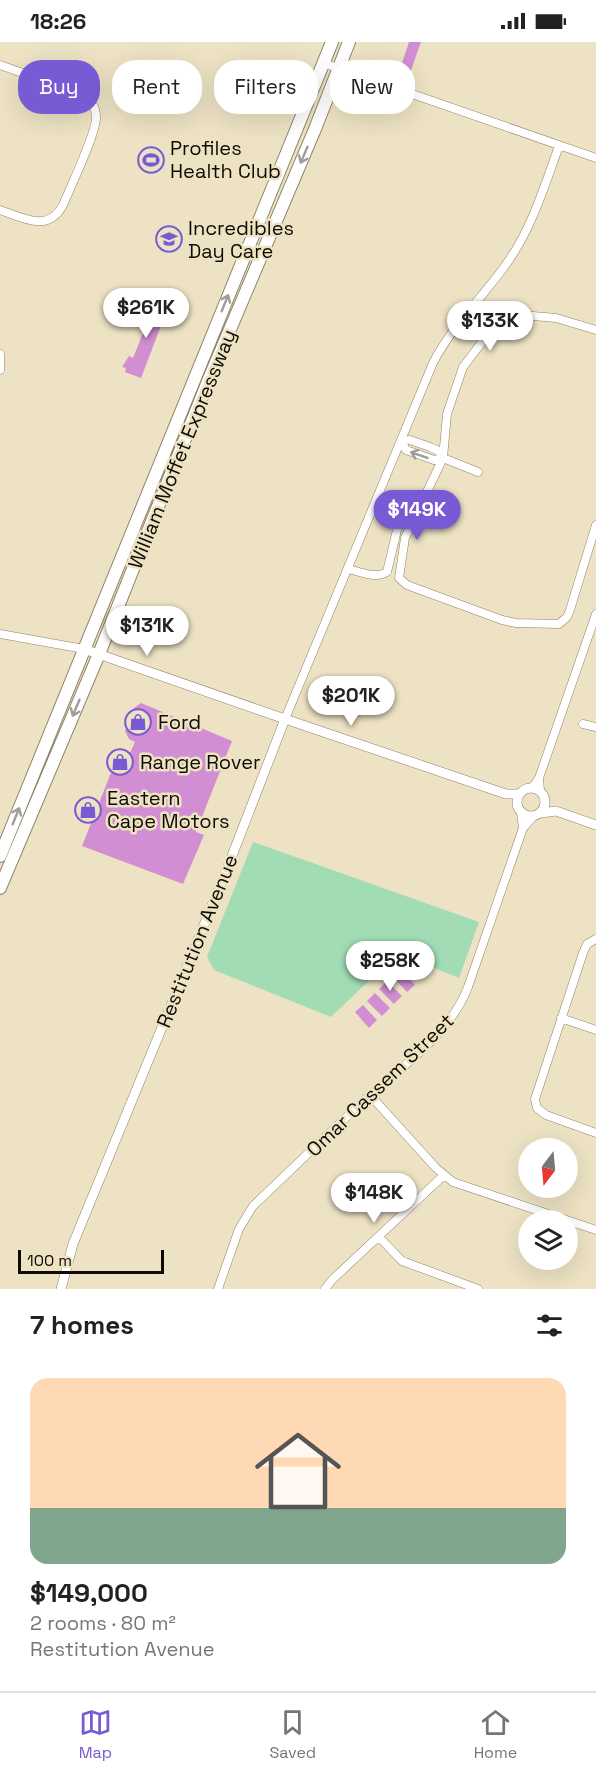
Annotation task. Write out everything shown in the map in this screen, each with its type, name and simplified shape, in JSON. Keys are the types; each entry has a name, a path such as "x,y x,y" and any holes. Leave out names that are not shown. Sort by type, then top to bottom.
{"main road":[{"name":"William Moffet Expressway","path":"0,856 332,42"},
{"name":"William Moffet Expressway","path":"342,60 349,42"},
{"name":"William Moffet Expressway","path":"0,888 99,654 209,379 330,90"}],"street":[{"path":"323,63 330,66"},
{"path":"0,65 82,94 95,110 95,125 59,212 41,222 0,210"},
{"path":"415,96 596,158"},
{"name":"Restitution Avenue","path":"62,1289 74,1244 221,885 285,719 440,350 505,266 526,234 559,146"},
{"path":"596,330 556,318 511,315 499,321 463,367 447,414 443,458 405,538 399,578 407,585 508,622 559,624 567,617 570,610 596,525"},
{"path":"0,354 0,370"},
{"path":"401,441 410,440 430,447 439,451 443,458 478,472"},
{"path":"349,569 375,575 383,575 387,572 397,530 407,504"},
{"path":"537,814 544,807 539,793 539,778 596,614"},
{"path":"0,633 84,649 518,798"},
{"path":"584,724 596,727"},
{"path":"556,811 527,816 521,812 518,798 523,790 539,793 556,811 596,825"},
{"name":"Omar Cassem Street","path":"521,812 523,828"},
{"name":"Omar Cassem Street","path":"218,1289 247,1213 370,1095 438,1035 459,1009 523,828 537,814"},
{"path":"596,939 590,942 583,953 536,1090 536,1103 540,1111 596,1133"},
{"path":"561,1018 596,1030"},
{"path":"370,1095 444,1175 464,1186 596,1230"},
{"path":"325,1289 444,1175"},
{"path":"379,1236 402,1261 478,1289"}],"green space":[{"path":"253,842 479,922 459,978 398,953 331,1017 214,970 207,957"}],"building":[{"path":"409,42 421,42 415,60 403,60"},
{"path":"143,301 167,310 141,378 125,372 126,368 122,367 129,356 133,358 149,318 138,313"},
{"path":"141,703 232,741 196,832 204,835 183,884 82,846 118,755 124,753 129,755 135,742 129,739 125,731 134,708"},
{"path":"401,969 415,985 407,992 393,977"},
{"path":"387,981 402,996 394,1004 379,989"},
{"path":"375,993 390,1008 382,1016 367,1001"},
{"path":"363,1005 377,1020 369,1028 355,1012"}],"place":[{"name":"Profiles Health Club","path":"151,160"},
{"name":"Incredibles Day Care","path":"169,239"},
{"name":"Ford","path":"138,722"},
{"name":"Range Rover","path":"120,762"},
{"name":"Eastern Cape Motors","path":"88,810"}]}
